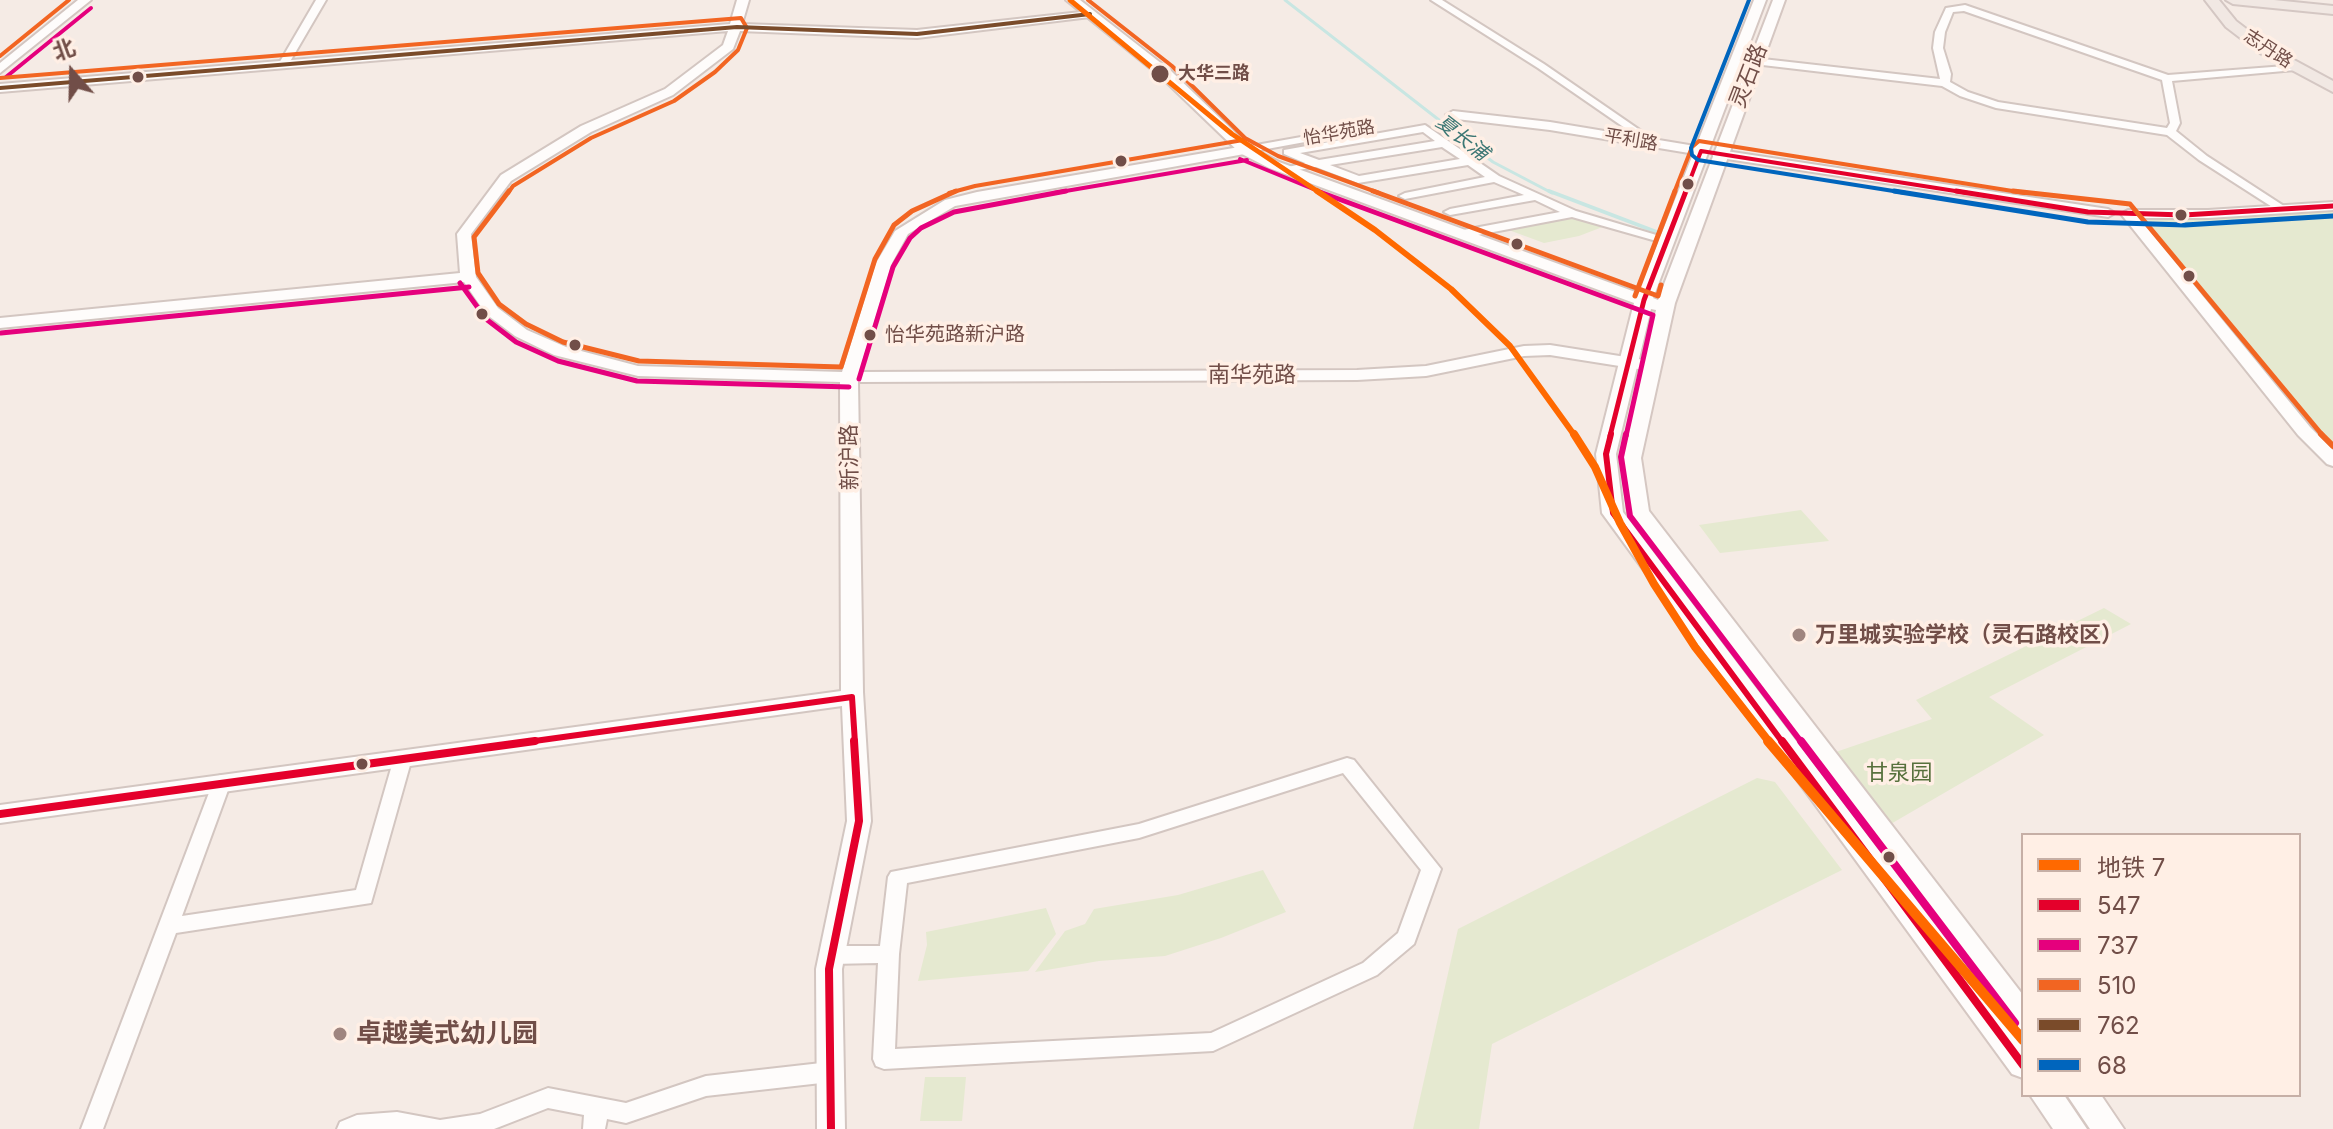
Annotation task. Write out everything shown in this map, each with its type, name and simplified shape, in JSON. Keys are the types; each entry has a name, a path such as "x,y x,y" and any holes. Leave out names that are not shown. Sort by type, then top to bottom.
{"main road":[{"path":"1072,0 1166,74 1245,150 1286,169 1654,304"},
{"name":"灵石路","path":"1760,0 1667,240 1640,365 1631,458 1639,512 2021,1014"},
{"name":"灵石路","path":"1654,304 1719,154 1779,0"},
{"name":"志丹路","path":"2212,0 2231,24 2265,50 2333,84"},
{"path":"2230,0 2333,10"},
{"name":"志丹路","path":"2230,0 2244,26 2333,84"},
{"path":"2310,0 2333,2"},
{"name":"灵石路","path":"1640,365 1606,454 1613,513 2021,1062"},
{"path":"2047,1097 2071,1129"},
{"path":"2084,1097 2108,1129"}],"street":[{"path":"0,69 85,0"},
{"path":"283,65 321,0"},
{"path":"743,0 729,46 708,65 669,92 586,129 506,178 464,234 468,277 492,311 521,333 560,351 638,371 849,377"},
{"path":"1436,0 1541,66 1655,144"},
{"path":"1945,83 1946,74 1938,48 1940,32 1949,10 1967,0"},
{"path":"1957,8 1990,16 2167,78 2295,67"},
{"path":"0,88 737,27 917,34 1090,14"},
{"path":"1754,61 1945,83 1964,94 1996,105 2170,132 2203,158 2284,210"},
{"path":"2167,78 2175,123 2170,132"},
{"name":"平利路","path":"1453,115 1539,124 2036,205 2108,213 2284,210 2333,206"},
{"name":"怡华苑路","path":"849,377 859,336 884,263 902,231 916,220 950,203 1417,119"},
{"path":"1470,161 1358,180 1313,165 1288,152 1425,128 1495,178 1572,213 1667,240"},
{"path":"1286,169 1444,143"},
{"path":"1405,196 1495,178"},
{"path":"1450,212 1535,196"},
{"path":"1462,234 1572,213"},
{"path":"2128,214 2304,431 2333,460"},
{"path":"0,323 468,277"},
{"name":"南华苑路","path":"849,377 1357,375 1426,371 1524,351 1550,350 1640,365"},
{"name":"新沪路","path":"831,1129 829,969 859,821 852,697 849,377"},
{"path":"0,814 852,697"},
{"path":"168,926 364,897 403,758"},
{"path":"1347,765 1431,869 1407,938 1370,969 1213,1042 884,1059 889,954 898,877 1139,831 1347,765"},
{"path":"92,1129 222,782"},
{"path":"832,955 889,954"},
{"path":"444,1129 480,1124 548,1098 595,1118 626,1113 706,1086 830,1072"},
{"path":"348,1129 357,1125 397,1122 436,1129"}],"green space":[{"path":"2333,211 2333,447 2204,299 2143,219"},
{"path":"1574,216 1605,226 1579,236 1544,243 1506,229"},
{"path":"1801,510 1829,541 1720,553 1699,525"},
{"name":"甘泉园","path":"2104,608 2131,624 1989,697 2044,735 1889,825 1833,753 1932,719 1916,700"},
{"path":"1757,778 1775,782 1842,870 1492,1044 1479,1129 1413,1129 1458,929"},
{"path":"1263,870 1286,912 1165,956 1099,961 1035,972 1065,931 1085,924 1094,909 1178,895"},
{"path":"1046,908 1056,934 1028,971 918,981 927,945 926,932"},
{"path":"925,1077 966,1077 962,1121 920,1121"}],"waterway":[{"name":"夏长浦","path":"1285,0 1493,162 1552,193"},
{"name":"夏长浦","path":"1549,191 1662,234"}],"metro line":[{"name":"7","path":"1070,0 1232,134 1375,230 1451,289 1510,346 1561,413 1595,467 1620,523 1654,584 1695,647 1748,717 2021,1038"}],"transit line":[{"name":"510","path":"0,56 69,0"},
{"name":"510","path":"1088,0 1172,66 1245,138 1278,156 1658,296 1661,285"},
{"name":"68","path":"1749,0 1691,148 1692,155 1698,160 2088,222 2185,225 2333,216"},
{"name":"737","path":"6,77 91,8"},
{"name":"762","path":"0,88 737,27 917,34 1090,14"},
{"name":"510","path":"0,78 741,18 747,28 738,50 715,72 674,101 591,138 513,186 474,237 478,273 499,304 526,324 563,342 639,361 841,367 875,259 894,225 912,211 946,194 975,186 1243,140"},
{"name":"510","path":"1635,296 1692,147 1699,141 2037,195 2130,204 2311,424 2333,446"},
{"name":"547","path":"2021,1062 1613,513 1606,454 1644,300 1701,151 2088,212 2184,215 2333,206"},
{"name":"737","path":"1240,159 1271,174 1653,315 1621,457 1630,516 2015,1023"},
{"name":"737","path":"859,379 893,267 910,238 921,228 954,212 979,206 1247,160"},
{"name":"737","path":"460,283 486,319 516,342 558,361 637,381 849,387"},
{"name":"737","path":"1,333 469,287"},
{"name":"547","path":"0,814 852,697"},
{"name":"547","path":"831,1129 829,969 859,821 852,697"}],"place":[{"name":"大华三路","path":"1160,74"},
{"name":"怡华苑路新沪路","path":"870,335"},
{"name":"万里城实验学校（灵石路校区）","path":"1799,635"},
{"name":"卓越美式幼儿园","path":"340,1034"}]}
